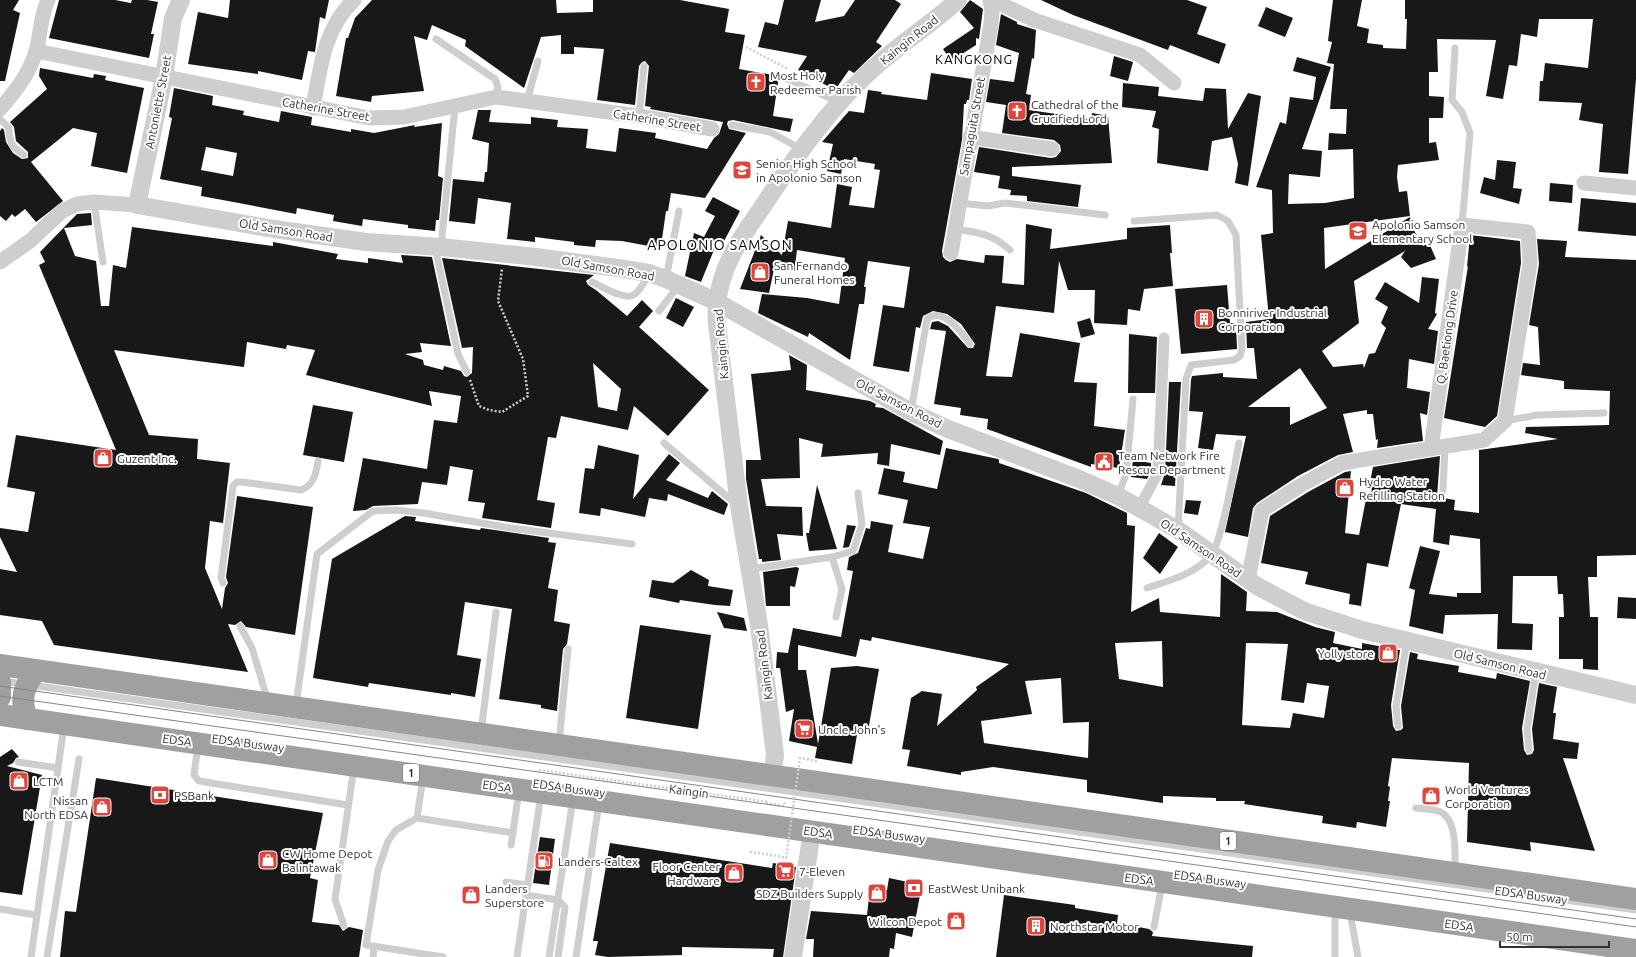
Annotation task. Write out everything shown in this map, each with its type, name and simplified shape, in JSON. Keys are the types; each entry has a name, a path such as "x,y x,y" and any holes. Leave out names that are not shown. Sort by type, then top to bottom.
{"highway":[{"name":"1","path":"0,665 31,677 268,703 1636,900"},
{"path":"26,715 23,695 31,677"},
{"path":"0,681 0,696"},
{"name":"EDSA","path":"0,715 26,715 64,724 1163,882 1593,947 1636,950"}],"street":[{"path":"0,109 24,78 36,51 43,12 48,0"},
{"name":"Antoniette Street","path":"137,205 164,77 173,18 181,0"},
{"path":"313,108 323,56 330,34 339,17 354,0"},
{"name":"Kaingin Road","path":"772,776 775,755 759,625 748,569 739,506 717,324 717,302 720,283 726,266 742,237 801,149 839,102 891,53 958,0"},
{"name":"Sampaguita Street","path":"952,253 970,137 991,24 992,10 990,0"},
{"path":"993,0 1034,20 1140,55 1174,83"},
{"name":"Catherine Street","path":"36,51 313,108 369,118 404,117 496,97 639,116 712,129"},
{"path":"970,137 1052,150"},
{"path":"1584,183 1636,188"},
{"path":"0,262 30,241 62,211 77,204 94,202 137,205"},
{"name":"Old Samson Road","path":"137,205 274,229 359,241 438,246 536,257 649,274 673,282 717,302 911,412 948,429 1079,479 1118,496 1178,530 1273,596 1334,622 1407,641 1636,695"},
{"path":"1248,580 1262,510 1302,484 1342,463 1484,440 1505,421 1530,263 1528,232 1462,225"},
{"name":"Q. Baetiong Drive","path":"1438,448 1462,225"},
{"path":"1139,508 1158,473 1164,338"},
{"path":"793,957 812,831"}],"lane":[{"path":"436,39 495,79 498,87 496,97"},
{"path":"1455,48 1452,100 1462,112 1470,134 1462,225"},
{"path":"527,101 538,61"},
{"path":"639,116 644,66"},
{"path":"787,79 839,102"},
{"path":"455,105 438,246 458,354 467,372"},
{"path":"0,119 9,128 9,141 15,149 24,155"},
{"path":"732,125 770,132 801,149"},
{"path":"94,202 103,262"},
{"path":"959,203 988,206 1005,203 1105,215"},
{"path":"659,311 673,282 679,211"},
{"path":"1134,221 1217,215 1228,221 1236,235 1242,349 1240,356 1234,360 1191,364 1186,379 1178,530"},
{"path":"955,229 988,235 998,240 1010,250"},
{"path":"592,282 619,295 629,297 636,294 649,274"},
{"path":"911,412 929,317 950,320 970,344"},
{"path":"1118,496 1126,474 1133,399"},
{"path":"1505,421 1537,415 1604,412"},
{"path":"664,443 739,506"},
{"path":"1147,588 1182,576 1212,554 1223,520 1239,443"},
{"path":"1438,448 1443,490"},
{"path":"223,583 222,578 233,486 237,482 242,482 301,490 313,482 316,475 318,461"},
{"path":"748,569 832,557 853,551 862,524 858,493"},
{"path":"296,708 317,554 373,511 396,510 423,513 511,528 632,544"},
{"path":"832,557 842,589 836,617"},
{"path":"480,734 496,612"},
{"path":"240,626 252,648 268,703"},
{"path":"1398,726 1396,706 1407,641"},
{"path":"559,745 568,649"},
{"path":"1529,750 1527,729 1536,672"},
{"name":"EDSA Busway","path":"0,681 31,677 1636,910"},
{"name":"EDSA Busway","path":"0,708 26,715 401,764"},
{"path":"31,957 35,915 64,724"},
{"path":"198,743 194,775 198,781 348,805"},
{"path":"47,957 79,759"},
{"path":"18,762 58,768"},
{"path":"344,926 335,899 354,765"},
{"path":"417,818 423,775"},
{"path":"511,846 520,789"},
{"path":"517,957 542,792"},
{"path":"549,957 573,797"},
{"path":"576,957 600,800"},
{"path":"1416,808 1438,811 1445,816 1455,840 1455,874"},
{"path":"443,957 366,945 378,870 383,852 391,835 417,818 513,833"},
{"path":"506,882 528,886"},
{"path":"1154,927 1163,882"},
{"path":"526,895 558,900 566,907 558,957"},
{"path":"0,909 35,915"},
{"path":"1335,957 1343,909"},
{"path":"1343,909 1358,957"},
{"path":"373,957 374,947"}],"path":[{"path":"467,372 479,406 489,410 502,412 528,396 523,359 498,301 503,263"},
{"path":"751,851 786,858 800,758 819,762"},
{"name":"Kaingin","path":"540,770 758,801"},
{"path":"758,801 784,806 786,802"},
{"path":"758,801 768,802"}],"building":[{"path":"0,0 19,0 13,10 20,13 5,81 0,81"},
{"path":"59,0 115,0 131,3 132,0 147,0 158,2 151,34 154,34 149,58 49,38"},
{"path":"230,0 329,0 325,19 320,17 315,52 308,51 302,80 258,71 258,74 188,64 198,12 228,18"},
{"path":"372,0 556,0 557,13 593,12 593,0 680,0 729,9 725,32 745,35 739,69 779,76 773,116 793,119 790,132 733,120 728,121 727,124 729,129 746,133 705,198 671,193 668,211 666,211 661,246 654,245 654,247 622,241 596,240 595,247 574,245 574,242 535,237 535,242 507,239 511,203 478,198 475,224 449,221 453,179 484,182 485,172 487,172 489,143 472,139 478,110 491,110 489,122 531,124 531,117 558,120 557,127 588,129 586,148 616,152 619,128 656,133 655,138 707,149 714,138 719,134 723,122 650,109 651,107 645,106 649,66 645,61 639,66 635,105 597,100 604,49 574,47 574,54 561,54 561,35 541,37 524,88 465,46 466,40 432,25 427,40 414,36 424,91 372,96 371,102 336,96 346,38 348,38 355,18"},
{"path":"784,0 821,0 815,22 844,16 855,0 895,0 901,4 876,42 882,46 854,73 849,70 835,90 798,70 807,56 758,47 765,22 778,25"},
{"path":"970,0 983,9 979,39 976,38 976,45 951,61 943,49 974,28 960,12"},
{"path":"1041,0 1187,0 1207,7 1197,34 1226,44 1219,64 1170,45 1168,50 1073,15"},
{"path":"1333,0 1362,0 1357,26 1369,29 1367,43 1383,45 1383,48 1406,49 1407,19 1405,19 1405,0 1636,0 1636,79 1628,174 1599,172 1603,124 1579,120 1582,103 1539,101 1540,81 1543,81 1545,63 1588,68 1593,19 1539,19 1537,37 1521,34 1517,66 1509,65 1503,99 1486,96 1496,40 1437,39 1438,72 1429,72 1429,96 1444,97 1443,118 1429,118 1429,143 1436,142 1439,160 1398,165 1397,177 1399,192 1407,191 1410,216 1324,228 1325,269 1410,217 1412,227 1423,246 1429,243 1436,259 1411,268 1401,257 1405,251 1354,281 1359,323 1322,351 1333,367 1363,364 1364,368 1369,354 1375,353 1386,328 1381,323 1388,307 1375,299 1385,282 1419,303 1422,277 1439,279 1435,313 1437,314 1428,329 1438,331 1434,364 1409,359 1407,388 1430,392 1427,415 1420,413 1423,441 1377,448 1378,439 1376,440 1373,414 1367,414 1367,410 1343,414 1353,452 1338,455 1298,476 1257,503 1253,508 1248,537 1225,532 1246,436 1216,434 1213,450 1198,448 1203,412 1189,411 1191,380 1192,376 1223,373 1223,377 1257,379 1254,348 1247,348 1246,322 1269,319 1261,235 1273,233 1272,190 1256,187 1280,122 1286,124 1290,97 1313,100 1316,77 1293,71 1297,57 1331,67 1302,149 1322,151 1320,177 1289,174 1288,204 1325,203 1354,198 1353,149 1328,150 1329,133 1346,134 1347,109 1330,109 1334,64 1327,63 1332,42 1328,41","holes":["1300,368 1327,408 1290,425 1290,407 1248,407"]},
{"path":"1266,7 1293,18 1285,37 1258,26"},
{"path":"1001,14 1017,22 1017,24 1036,30 1034,59 1032,58 1026,94 1031,95 1029,110 1091,119 1092,113 1108,116 1112,163 1012,167 1012,176 1081,185 1078,207 1027,201 1027,196 1010,195 1011,190 998,188 1000,176 974,172 979,147 1051,158 1056,157 1061,151 1060,145 1054,140 1002,133 1006,105 986,102 990,79 1014,82 1019,53 996,45"},
{"path":"1114,56 1133,62 1128,81 1110,76"},
{"path":"40,68 93,78 94,74 106,76 105,80 144,88 127,173 91,166 97,133 73,128 31,162 63,201 36,222 25,209 15,217 12,214 6,221 0,216 0,131 2,128 4,130 6,142 13,153 22,159 28,158 28,152 16,141 14,127 10,122 47,89 39,76"},
{"path":"931,73 972,79 969,100 967,100 966,104 964,104 962,140 942,251 943,257 946,260 950,262 957,259 984,263 985,255 1004,256 1002,283 1024,285 1026,224 1052,229 1050,249 1127,239 1127,228 1170,225 1172,253 1170,253 1173,286 1144,289 1140,311 1128,309 1127,325 1094,323 1095,290 1068,290 1059,261 1054,313 996,306 986,376 1012,377 1020,333 1080,343 1074,382 1097,383 1094,426 1125,430 1119,468 1091,464 1091,467 987,429 988,419 960,415 961,408 934,404 946,331 930,329 932,322 938,321 948,326 968,348 973,348 975,344 961,324 947,314 933,311 923,316 920,328 916,327 909,372 873,366 883,305 904,308 910,267 868,261 864,287 866,287 864,304 859,304 850,360 809,333 808,337 758,313 762,294 807,298 839,304 845,258 797,250 795,267 799,271 774,269 769,293 740,289 761,235 782,255 788,221 831,228 837,184 852,187 849,205 874,208 880,170 874,169 875,164 844,159 841,174 827,171 833,144 822,142 849,111 864,113 868,90 882,92 881,94 927,100"},
{"path":"1123,83 1159,87 1158,96 1203,101 1205,88 1226,89 1228,129 1248,93 1261,96 1248,186 1235,183 1238,164 1232,137 1212,141 1208,171 1157,163 1159,129 1152,127 1156,111 1122,107"},
{"path":"174,88 213,96 212,105 244,111 243,115 279,122 281,111 312,117 311,125 351,132 351,129 374,133 415,125 414,127 442,123 438,176 443,178 439,220 436,220 435,231 408,228 408,225 363,219 362,226 333,221 334,215 297,208 296,214 201,196 202,187 160,179 172,118 169,117","holes":["206,147 237,153 233,176 201,170"]},
{"path":"1497,160 1516,162 1513,188 1522,189 1519,204 1480,193 1484,177 1495,180"},
{"path":"1550,183 1573,185 1572,203 1549,201"},
{"path":"713,197 740,211 723,243 718,240 701,282 685,276 694,233 704,237 715,216 705,211"},
{"path":"1581,198 1636,203 1636,236 1578,231"},
{"path":"91,213 92,225 64,228 75,256 96,261 101,306 109,306 113,265 126,268 132,227 273,246 273,242 338,254 336,259 368,263 368,258 403,263 401,255 432,257 451,346 420,343 422,352 405,354 423,360 424,365 443,370 444,366 461,371 464,376 467,377 472,373 473,347 462,348 442,258 594,275 586,281 588,285 627,316 642,300 653,311 639,327 709,390 668,436 634,406 628,430 561,416 556,438 548,437 537,500 555,503 551,528 482,518 485,503 468,501 473,470 450,466 447,485 422,482 418,504 373,506 366,510 353,511 363,458 427,469 434,420 457,423 461,396 429,391 432,406 306,375 315,350 287,345 286,349 247,342 244,367 114,350 149,435 198,439 197,459 230,463 223,523 210,521 205,568 222,609 225,588 228,583 226,577 237,496 313,507 295,635 246,627 241,621 235,625 228,624 248,672 54,645 42,621 0,615 0,569 17,572 0,537 0,528 28,532 35,492 7,487 16,435 116,450 39,265 45,262 40,252 77,214","holes":["593,363 621,389 617,411 598,407"]},
{"path":"1470,235 1520,241 1521,263 1497,416 1485,427 1444,418 1468,266 1467,267"},
{"path":"1537,239 1567,241 1565,257 1636,260 1636,555 1597,556 1597,577 1588,577 1590,617 1598,617 1598,670 1583,669 1583,659 1559,659 1559,617 1564,617 1563,594 1558,594 1557,576 1513,576 1512,623 1533,624 1532,650 1497,649 1498,614 1445,615 1443,634 1409,626 1415,590 1409,588 1420,546 1440,551 1429,594 1457,597 1457,593 1481,593 1480,539 1450,535 1449,545 1433,542 1436,509 1401,504 1388,567 1367,563 1361,606 1349,604 1350,594 1305,584 1308,572 1261,563 1270,516 1308,492 1345,472 1351,471 1345,533 1359,535 1366,499 1372,498 1371,477 1373,467 1440,456 1437,497 1455,500 1454,510 1479,513 1479,450 1558,439 1525,433 1526,427 1609,425 1610,391 1564,389 1564,381 1521,375 1523,363 1540,365 1538,327 1529,325 1539,264"},
{"name":"Bonniriver Industrial Corporation","path":"1227,285 1230,323 1236,323 1237,349 1181,354 1175,289"},
{"path":"676,298 694,307 683,327 666,318"},
{"path":"1090,318 1095,334 1081,338 1077,322"},
{"path":"1129,334 1157,337 1155,393 1128,393"},
{"path":"789,355 807,365 806,390 870,401 876,404 875,407 883,408 943,441 940,455 891,444 889,466 877,464 878,453 821,457 823,444 799,438 800,478 761,479 766,506 802,507 803,536 777,534 781,560 762,562 762,559 759,559 746,479 746,460 761,460 751,374 791,370"},
{"path":"1169,382 1181,382 1175,486 1161,485 1165,473"},
{"path":"313,405 353,412 344,462 303,455"},
{"path":"598,445 639,455 633,499 669,454 680,463 666,480 708,498 712,491 728,504 724,515 668,494 667,501 649,498 645,517 601,508 600,516 579,513 585,468 594,469"},
{"path":"946,448 998,459 999,463 1086,493 1127,513 1127,525 1135,526 1131,612 1159,598 1160,612 1220,617 1221,574 1247,592 1246,611 1277,612 1315,627 1335,632 1333,643 1362,649 1362,643 1400,650 1391,705 1393,726 1396,731 1403,728 1401,706 1410,652 1418,654 1417,659 1459,666 1458,672 1496,679 1497,673 1530,681 1522,728 1524,750 1527,755 1532,754 1534,750 1532,729 1539,683 1557,687 1553,713 1556,713 1553,739 1579,743 1577,759 1563,758 1595,851 1530,842 1531,851 1467,842 1469,763 1392,758 1388,786 1390,787 1388,801 1390,801 1386,827 1357,822 1356,828 1322,823 1323,816 1244,804 1245,801 1216,801 1216,798 1163,796 1163,803 1087,792 1087,780 993,767 961,772 961,775 907,766 910,750 902,749 911,698 922,691 942,694 937,726 977,690 976,687 1009,664 872,637 871,641 860,639 856,657 798,645 798,670 806,670 818,744 831,668 857,666 879,669 868,731 858,729 852,764 815,758 817,747 789,741 794,709 786,712 780,668 776,668 777,652 788,653 793,628 841,637 853,571 847,570 849,557 858,553 866,528 870,529 871,521 893,525 888,552 923,559 930,527 903,523 908,500 878,494 884,468 905,472 903,482 937,489","holes":["1162,641 1163,687 1119,679 1115,643","1246,643 1288,644 1281,700 1304,703 1307,683 1329,686 1324,718 1293,713 1290,728 1242,725","1061,678 1063,723 1089,722 1088,758 984,743 981,721 1032,714 1025,681"]},
{"path":"1133,460 1151,463 1151,471 1147,479 1131,477"},
{"path":"817,485 837,549 809,551 806,533 809,533"},
{"path":"1186,500 1201,501 1198,515 1184,513"},
{"path":"405,516 416,517 415,521 480,530 481,528 549,538 548,542 556,543 548,588 558,590 554,621 570,624 567,644 563,649 557,711 541,708 541,705 499,699 512,609 465,602 457,655 481,659 475,697 369,683 368,687 313,678 332,559"},
{"path":"847,525 856,526 849,547 843,548"},
{"path":"1159,533 1178,547 1160,574 1143,558"},
{"path":"796,567 799,568 795,587 790,586 790,606 766,606 763,572"},
{"path":"691,570 709,580 708,586 733,590 730,606 680,600 679,603 649,597 652,580 673,583"},
{"path":"1618,597 1636,598 1636,619 1617,618"},
{"path":"717,612 744,618 747,631 724,628"},
{"path":"640,625 711,635 698,729 626,718"},
{"path":"12,749 19,757 7,766 42,775 22,895 0,892 0,757"},
{"name":"CW Home Depot Balintawak","path":"96,778 323,813 310,878 318,880 312,922 339,925 343,931 349,927 363,930 359,957 60,957 65,911 76,912"},
{"name":"Landers-Caltex","path":"540,837 555,839 549,885 533,883"},
{"path":"610,843 772,868 773,863 796,867 783,957 773,957 774,949 682,947 682,955 608,957 595,955 598,941 593,941"},
{"path":"889,878 922,885 912,937 896,933 894,949 890,948 889,957 813,957 814,939 806,939 811,911 867,915 870,888 887,890"},
{"name":"Northstar Motor","path":"1004,895 1075,905 1075,908 1118,915 1117,923 1149,929 1153,932 1152,936 1253,946 1252,957 996,957"}],"tram line":[{"path":"0,686 1636,919"},
{"path":"0,696 1636,927"}],"place":[{"name":"Most Holy Redeemer Parish","path":"756,82"},
{"name":"Cathedral of the Crucified Lord","path":"1017,111"},
{"name":"Senior High School in Apolonio Samson","path":"742,170"},
{"name":"Apolonio Samson Elementary School","path":"1358,231"},
{"name":"San Fernando Funeral Homes","path":"760,272"},
{"name":"Bonniriver Industrial Corporation","path":"1204,319"},
{"name":"Guzent Inc.","path":"103,458"},
{"name":"Team Network Fire Rescue Department","path":"1104,462"},
{"name":"Hydro Water Refilling Station","path":"1345,488"},
{"name":"Yolly store","path":"1388,653"},
{"name":"Uncle John's","path":"804,729"},
{"name":"LCTM","path":"19,781"},
{"name":"PSBank","path":"160,795"},
{"name":"World Ventures Corporation","path":"1431,796"},
{"name":"Nissan North EDSA","path":"102,807"},
{"name":"CW Home Depot Balintawak","path":"268,860"},
{"name":"Landers-Caltex","path":"544,861"},
{"name":"7-Eleven","path":"785,871"},
{"name":"Floor Center Hardware","path":"734,873"},
{"name":"EastWest Unibank","path":"914,888"},
{"name":"SDZ Builders Supply","path":"877,893"},
{"name":"Landers Superstore","path":"471,895"},
{"name":"Wilcon Depot","path":"956,921"},
{"name":"Northstar Motor","path":"1036,926"}],"district":[{"name":"KANGKONG","path":"974,59"},
{"name":"APOLONIO SAMSON","path":"720,245"}]}
